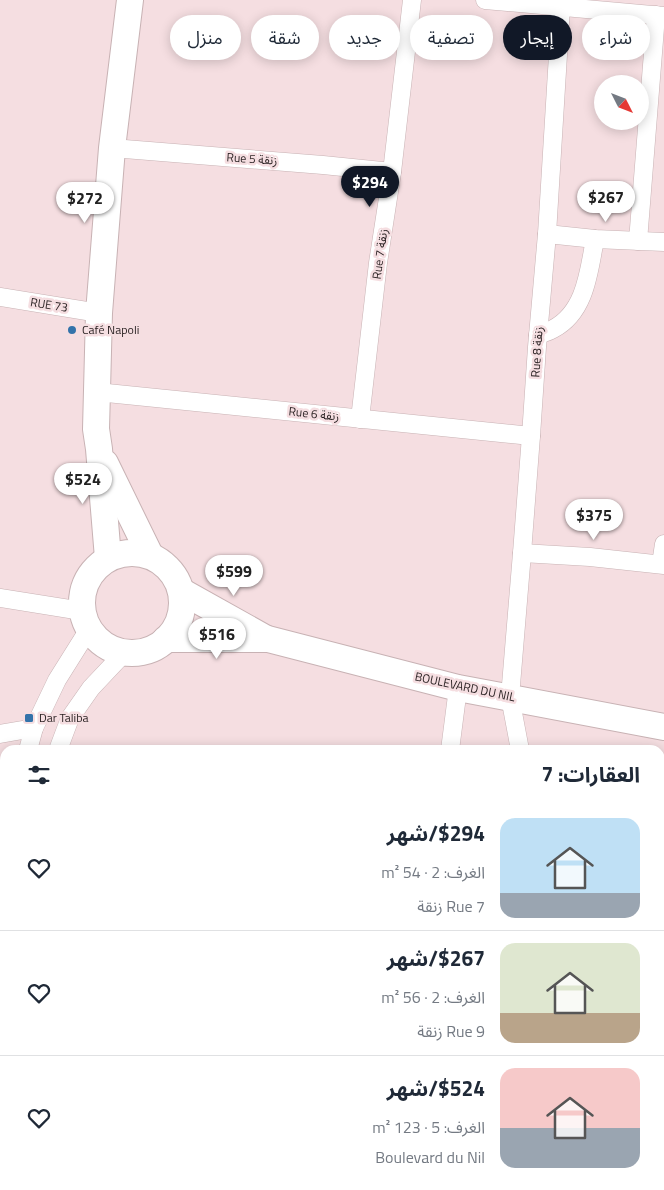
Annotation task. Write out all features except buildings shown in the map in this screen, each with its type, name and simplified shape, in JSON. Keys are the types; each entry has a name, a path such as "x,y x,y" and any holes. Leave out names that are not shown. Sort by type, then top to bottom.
{"street":[{"path":"108,558 96,429 99,313 112,148 130,0"},
{"name":"Rue 7 زنقة","path":"360,419 412,0"},
{"path":"485,0 660,16 638,241"},
{"name":"Rue 8 زنقة","path":"519,745 510,698 547,234 561,6"},
{"name":"Rue 5 زنقة","path":"112,148 392,172"},
{"path":"547,234 664,242"},
{"path":"538,335 554,329 565,320 581,300 587,284 595,238"},
{"name":"RUE 73","path":"0,297 99,313"},
{"name":"Rue 6 زنقة","path":"96,392 532,436"},
{"path":"99,449 150,555"},
{"path":"522,553 663,564 664,544"},
{"path":"136,552 150,555 170,569 177,579 181,591 183,602 174,632 155,648 142,652 124,653 112,649 99,641 85,620 82,598 84,586 98,565 108,558 121,553 136,552"},
{"name":"BOULEVARD DU NIL","path":"181,591 268,639 458,688 664,727"},
{"path":"0,598 85,620"},
{"path":"29,745 34,728 85,620"},
{"name":"BOULEVARD DU NIL","path":"166,639 268,639"},
{"path":"60,745 70,718 90,688 124,653"},
{"path":"451,745 458,688"},
{"path":"0,734 34,728"}],"place":[{"name":"Café Napoli","path":"72,330"},
{"name":"Dar Taliba","path":"29,718"}]}
